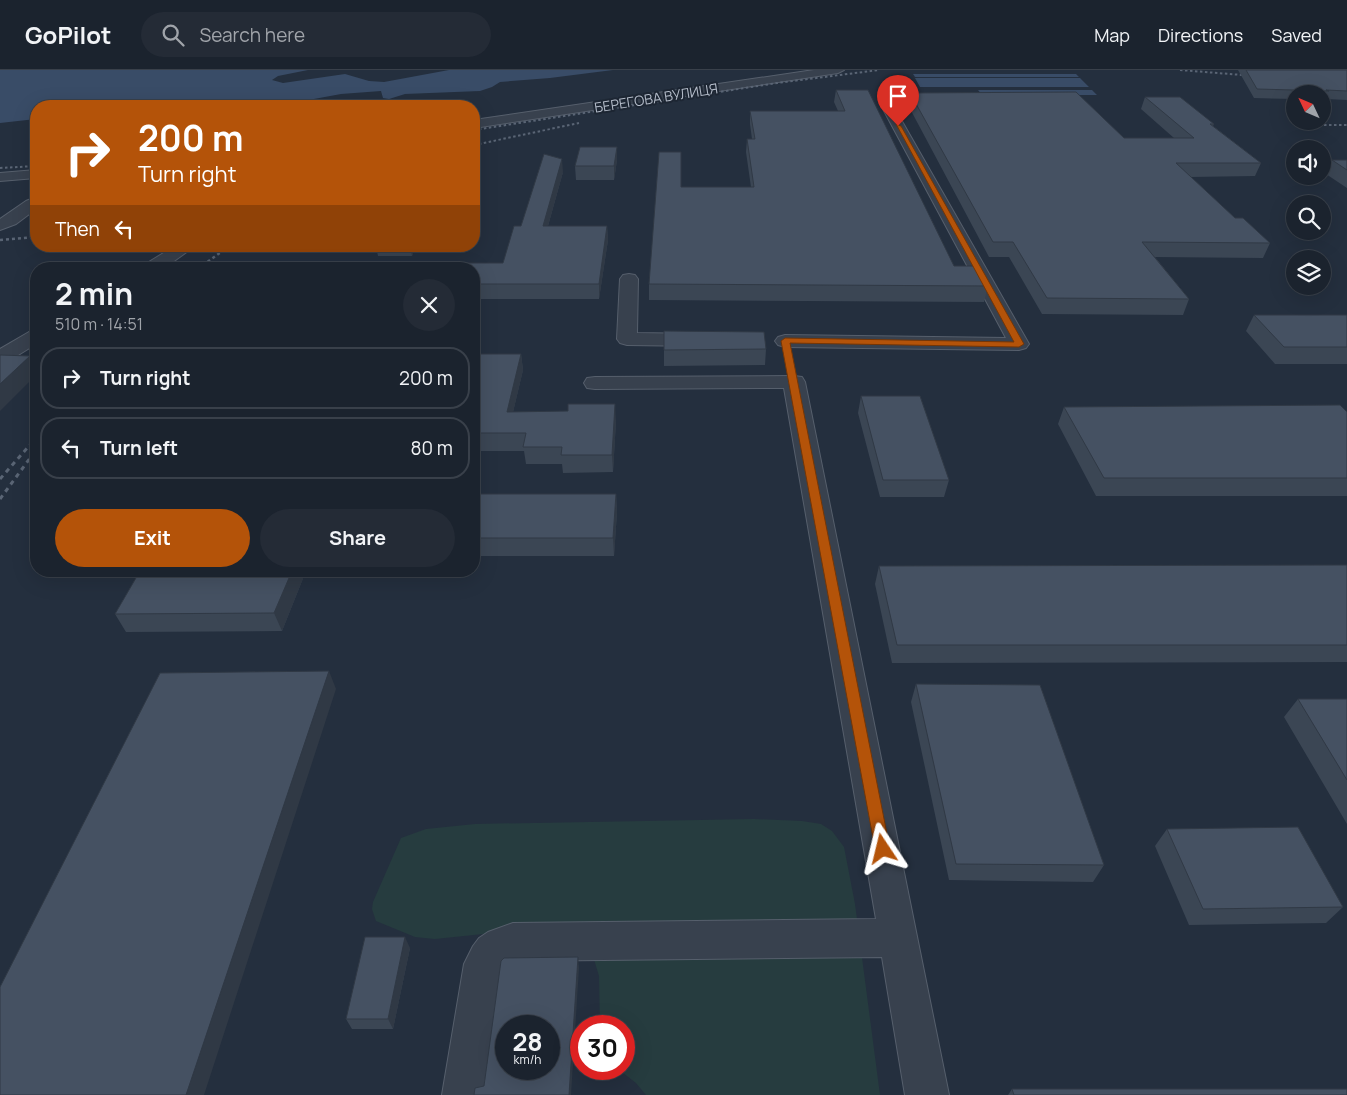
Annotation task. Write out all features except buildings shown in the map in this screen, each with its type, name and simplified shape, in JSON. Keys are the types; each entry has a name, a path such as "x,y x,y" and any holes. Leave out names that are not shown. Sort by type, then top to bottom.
{"street":[{"name":"БЕРЕГОВА ВУЛИЦЯ","path":"480,123 838,70"},
{"path":"595,383 785,357 1019,344 889,109"},
{"path":"0,177 30,174"},
{"path":"0,227 15,220 30,205"},
{"path":"0,227 28,227"},
{"path":"161,262 177,252"},
{"path":"629,280 626,340 716,340"},
{"path":"0,358 30,340"},
{"path":"785,357 879,831 927,1095"},
{"path":"464,1095 482,970 485,959 492,950 502,944 513,942 899,938"}],"green space":[{"path":"754,819 802,821 821,824 832,831 844,847 855,904 880,1095 646,1095 632,1080 635,1080 635,1015 600,1015 599,976 593,956 493,933 435,939 415,937 376,921 372,909 373,902 401,838 426,829 475,824"}],"water":[{"path":"0,70 308,70 278,76 272,80 283,83 345,74 369,81 384,82 449,70 613,70 500,82 480,91 405,94 389,99 383,98 381,91 341,94 308,100 30,100 30,120 0,123"},
{"path":"913,74 1076,74 1079,77 915,77"},
{"path":"915,78 1080,78 1089,87 920,87"},
{"path":"978,90 1092,90 1097,95 982,95"}],"railway":[{"path":"480,129 777,83 879,70"},
{"path":"1180,70 1255,76"},
{"path":"480,144 579,123"},
{"path":"1331,125 1347,125"},
{"path":"0,168 30,166"},
{"path":"0,240 30,238"},
{"path":"207,262 221,252"},
{"path":"0,479 30,445"},
{"path":"0,499 30,458"}],"route":[{"path":"883,849 785,341 1019,344 898,126"}]}
